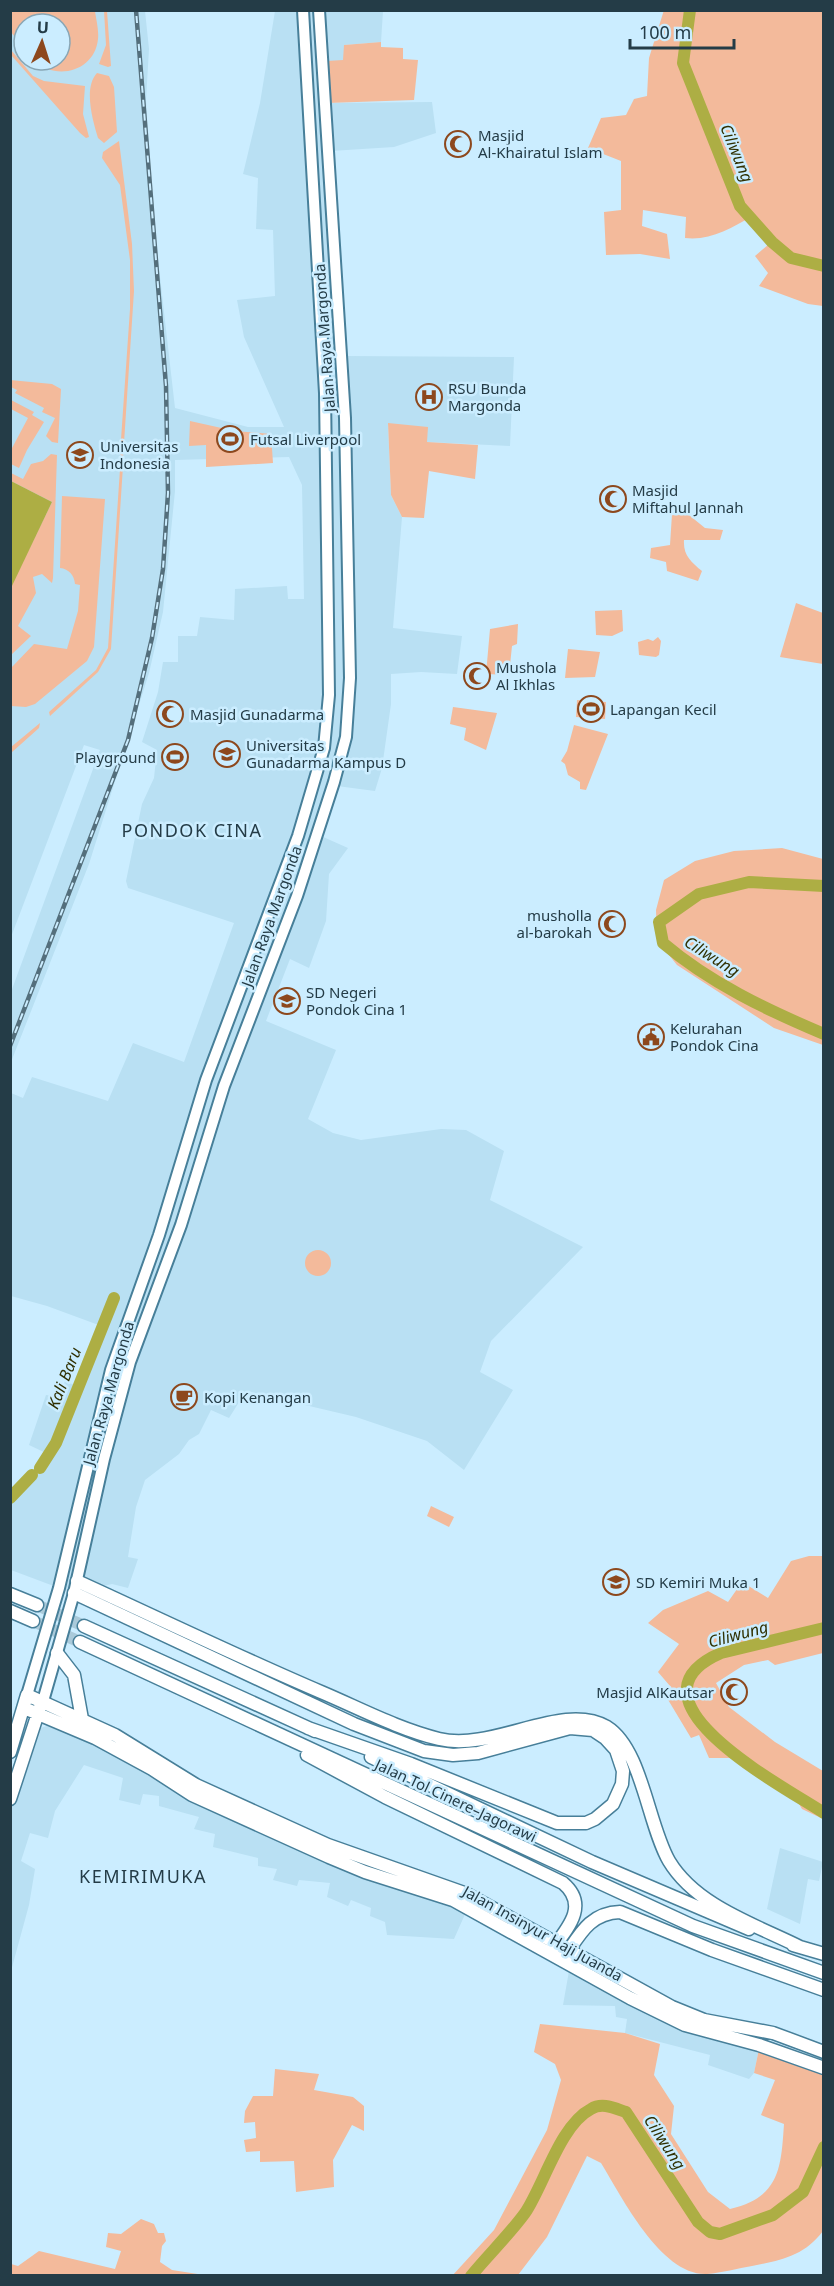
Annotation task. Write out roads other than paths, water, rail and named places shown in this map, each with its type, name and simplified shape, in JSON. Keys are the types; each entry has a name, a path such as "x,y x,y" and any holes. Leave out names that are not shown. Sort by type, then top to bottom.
{"highway":[{"path":"76,1587 354,1724 424,1751 453,1755 478,1753 570,1728 593,1730 605,1738 616,1750 623,1771 622,1784 614,1804 595,1819 579,1823 557,1823 411,1764 308,1728"},
{"path":"76,1587 407,1728 439,1739 460,1743 485,1741 567,1719 588,1720 607,1728 623,1743 669,1861 688,1885 713,1903 803,1948"},
{"path":"10,1594 38,1605"},
{"path":"10,1611 33,1621"},
{"name":"Jalan Tol Cinere–Jagorawi","path":"84,1626 714,1916 824,1954"},
{"name":"Jalan Tol Cinere–Jagorawi","path":"80,1642 693,1926 824,1973"},
{"path":"57,1653 74,1675 82,1719"},
{"path":"124,1662 386,1797 563,1883 573,1894 576,1909 571,1923 553,1948"},
{"name":"Jalan Insinyur Haji Juanda","path":"27,1695 115,1735 196,1785 328,1845 468,1894 553,1948 685,2025 768,2048 824,2068"},
{"name":"Jalan Raya Margonda","path":"10,1752 27,1695"},
{"name":"Jalan Raya Margonda","path":"10,1800 42,1701"},
{"name":"Jalan Insinyur Haji Juanda","path":"24,1708 120,1751 192,1795 365,1872 453,1900 553,1948"},
{"path":"565,1955 593,1919 620,1912 824,1990"},
{"name":"Jalan Insinyur Haji Juanda","path":"565,1955 704,2020 773,2033 824,2052"}],"main road":[{"name":"Jalan Raya Margonda","path":"27,1695 59,1588 111,1370 159,1235 206,1080 298,836 324,748 329,695 326,561 328,514 303,10"},
{"name":"Jalan Raya Margonda","path":"42,1701 76,1587 121,1391 144,1321 161,1283 181,1225 224,1086 297,896 345,744 350,678 347,511 319,10"},
{"path":"315,239 326,242 333,237"},
{"path":"316,251 327,247 334,254"},
{"path":"130,1317 144,1321"}],"waterway":[{"name":"Ciliwung","path":"690,10 683,63 740,206 772,242 791,258 824,266"},
{"name":"Ciliwung","path":"824,886 749,882 699,894 659,922 663,943 700,971 760,1005 824,1034"},
{"name":"Kali Baru","path":"40,1468 56,1443 114,1298"},
{"name":"Kali Baru","path":"10,1498 32,1475"},
{"name":"Ciliwung","path":"824,1628 721,1653 693,1672 687,1694 697,1717 718,1740 746,1763 824,1813"},
{"name":"Ciliwung","path":"471,2276 525,2213 570,2128 580,2117 595,2107 608,2106 626,2112 698,2222 710,2232 720,2234 773,2215 803,2192 824,2147"}],"tunnel":[{"path":"37,1605 84,1626"},
{"path":"33,1621 80,1642"}],"railway":[{"path":"10,1046 128,740 152,638 163,569 168,493 166,386 136,10"}],"place":[{"name":"Masjid Al-Khairatul Islam","path":"458,144"},
{"name":"RSU Bunda Margonda","path":"429,397"},
{"name":"Futsal Liverpool","path":"230,439"},
{"name":"Universitas Indonesia","path":"80,455"},
{"name":"Masjid Miftahul Jannah","path":"613,499"},
{"name":"Mushola Al Ikhlas","path":"477,676"},
{"name":"Lapangan Kecil","path":"591,709"},
{"name":"Masjid Gunadarma","path":"170,714"},
{"name":"Universitas Gunadarma Kampus D","path":"227,754"},
{"name":"Playground","path":"175,757"},
{"name":"musholla al-barokah","path":"612,924"},
{"name":"SD Negeri Pondok Cina 1","path":"287,1001"},
{"name":"Kelurahan Pondok Cina","path":"651,1037"},
{"name":"Kopi Kenangan","path":"184,1397"},
{"name":"SD Kemiri Muka 1","path":"616,1582"},
{"name":"Masjid AlKautsar","path":"734,1692"}],"district":[{"name":"PONDOK CINA","path":"192,830"},
{"name":"KEMIRIMUKA","path":"143,1876"}]}
